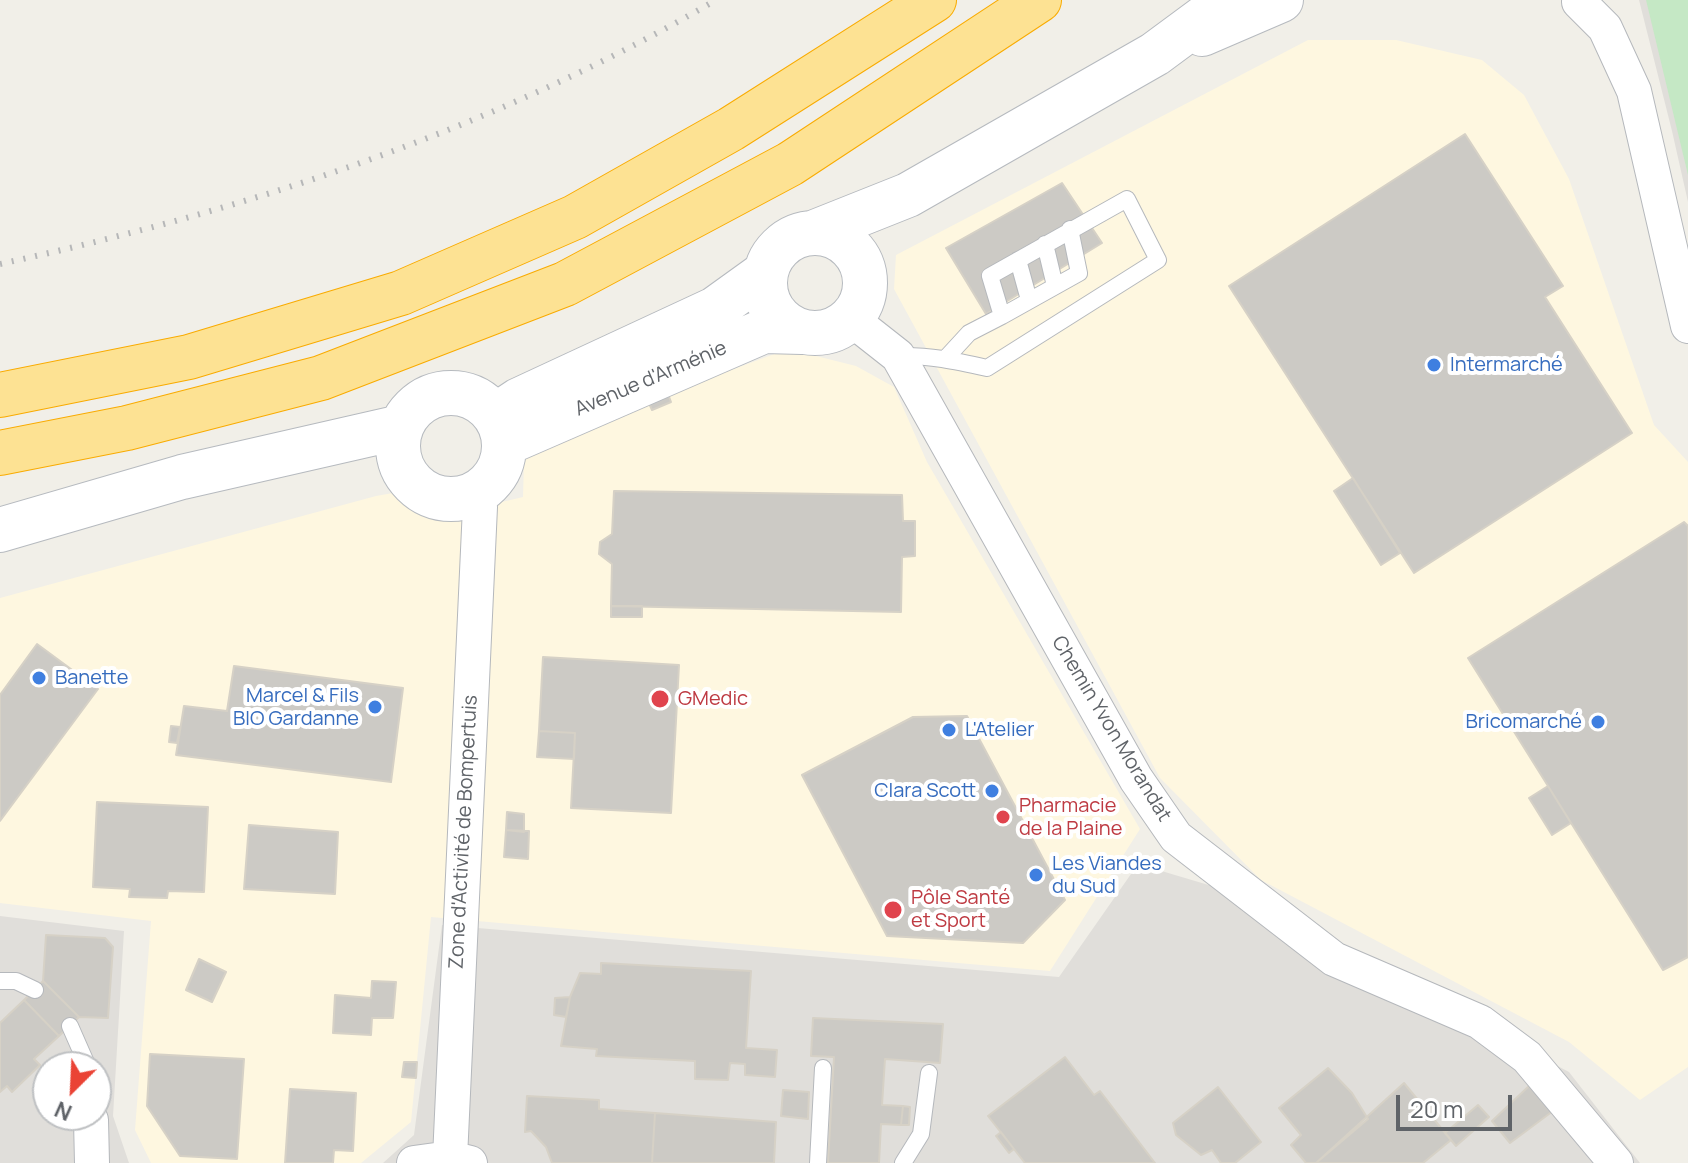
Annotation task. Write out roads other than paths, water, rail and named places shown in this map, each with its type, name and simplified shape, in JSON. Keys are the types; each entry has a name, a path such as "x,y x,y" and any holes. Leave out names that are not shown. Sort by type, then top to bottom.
{"highway":[{"path":"0,395 189,357 401,293 575,217 731,129 934,0"},
{"path":"0,453 127,428 321,378 565,284 790,164 1039,0"}],"street":[{"path":"1155,54 1228,0"},
{"path":"815,232 908,195 1155,54 1281,0"},
{"path":"1578,1 1605,28 1634,91 1688,326"},
{"path":"864,271 847,243 832,235 801,233 777,248 765,273 768,303 776,315 802,332 819,333 851,319 863,297 864,271 877,236 908,195"},
{"name":"Avenue d'Arménie","path":"499,430 519,400 715,309 765,273"},
{"name":"Chemin Yvon Morandat","path":"851,319 898,356 1136,779 1176,837 1334,959 1480,1022 1527,1057 1616,1163"},
{"name":"Avenue d'Arménie","path":"499,430 764,331 802,332"},
{"path":"455,393 471,397 499,430 499,468 478,500 449,499 421,490 405,471 397,445 401,427 423,401 439,394 455,393"},
{"path":"0,530 89,502 212,470 401,427"},
{"path":"212,470 347,463 405,471"},
{"name":"Zone d'Activité de Bompertuis","path":"414,1163 460,1160 478,500"},
{"path":"0,518 89,502"},
{"path":"91,1131 92,1163"}],"lane":[{"path":"898,356 932,355 987,368 1158,260 1127,199 990,276 1002,316"},
{"path":"946,358 969,333 1079,273 1070,229"},
{"path":"1045,244 1055,286"},
{"path":"1018,260 1029,300"},
{"path":"0,981 16,981 35,990"},
{"path":"70,1026 81,1051"},
{"path":"818,1163 823,1068"},
{"path":"903,1163 921,1134 929,1073"}],"railway":[{"path":"0,264 185,218 368,160 546,88 716,0"}],"place":[{"name":"Intermarché","path":"1434,365"},
{"name":"Banette","path":"39,678"},
{"name":"GMedic","path":"660,699"},
{"name":"Marcel & Fils BIO Gardanne","path":"375,707"},
{"name":"Bricomarché","path":"1598,722"},
{"name":"L'Atelier","path":"949,730"},
{"name":"Clara Scott","path":"992,791"},
{"name":"Pharmacie de la Plaine","path":"1003,817"},
{"name":"Les Viandes du Sud","path":"1036,875"},
{"name":"Pôle Santé et Sport","path":"893,910"}]}
